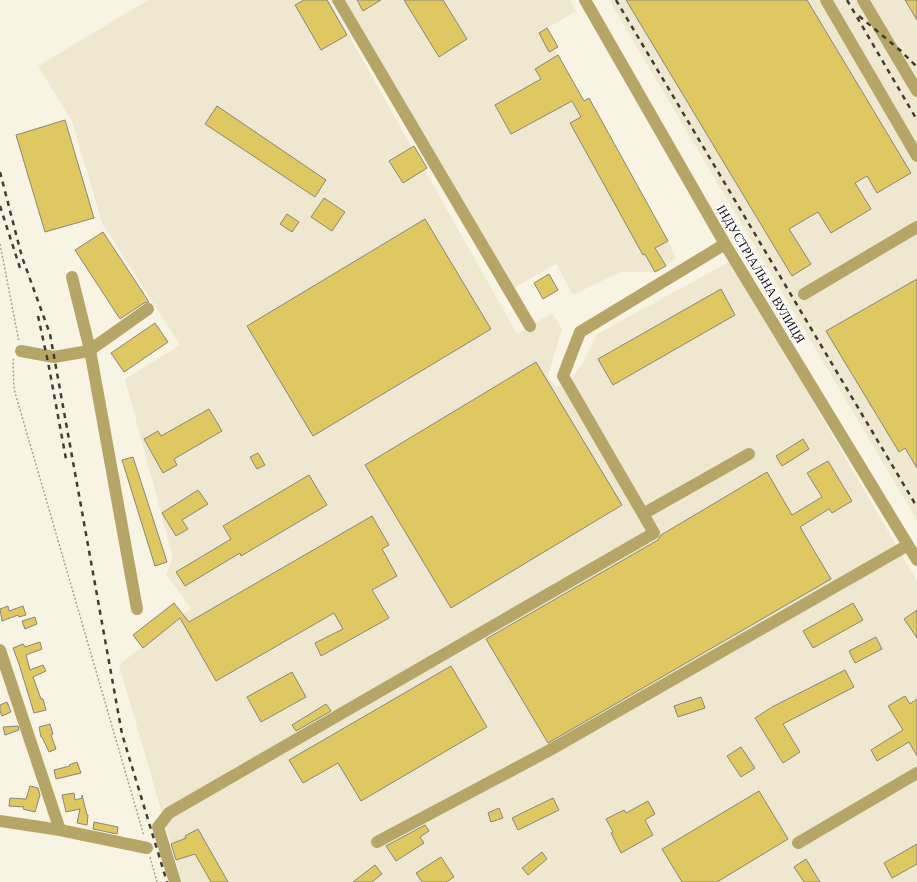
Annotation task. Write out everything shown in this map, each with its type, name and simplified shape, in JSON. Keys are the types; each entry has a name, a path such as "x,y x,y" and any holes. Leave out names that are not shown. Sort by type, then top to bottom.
{"street":[{"path":"338,0 530,326"},
{"name":"ІНДУСТРІАЛЬНА ВУЛИЦЯ","path":"585,0 725,244 917,560"},
{"path":"826,0 917,156"},
{"path":"863,0 917,91"},
{"path":"804,294 917,227"},
{"path":"175,882 158,827 169,813 654,534 563,376 580,332 725,244"},
{"path":"72,277 90,350 136,609"},
{"path":"21,351 54,357 90,350 148,309"},
{"path":"643,514 749,454"},
{"path":"377,842 550,750 908,545"},
{"path":"0,650 60,830"},
{"path":"798,843 917,773"},
{"path":"0,821 60,830 147,848"}],"path":[{"path":"0,244 21,351 13,360 14,390 157,882"}],"shaded area":[{"path":"148,0 329,0 517,334 552,313 562,329 548,376 556,387 567,383 582,364 597,334 731,261 917,581 917,882 182,882 119,665 191,608 166,574 173,558 125,379 180,345 102,223 72,121 38,66"},
{"path":"345,0 570,0 576,11 548,28 558,47 554,49 584,101 589,98 668,241 676,259 655,272 620,272 573,295 556,264 514,288 415,123"},
{"path":"609,0 917,0 917,520"}],"building":[{"path":"304,0 327,0 347,35 321,50 295,5"},
{"path":"357,0 381,0 363,11"},
{"path":"404,0 443,0 467,39 439,57"},
{"path":"626,0 807,0 911,173 877,193 867,176 855,183 871,209 831,233 818,212 789,229 811,264 792,276"},
{"path":"905,0 917,0 917,20"},
{"path":"547,28 558,47 549,52 539,33"},
{"path":"558,55 584,101 589,98 668,241 655,248 666,266 655,272 645,254 643,255 570,123 581,117 572,101 511,134 495,105 541,79 535,69"},
{"path":"217,106 326,180 315,197 205,124"},
{"path":"65,120 94,218 45,232 16,135"},
{"path":"414,146 427,168 403,183 389,161"},
{"path":"324,198 345,212 332,231 311,217"},
{"path":"287,214 299,222 292,232 280,224"},
{"path":"425,219 491,329 313,436 247,326"},
{"path":"103,232 149,302 144,303 120,319 75,250"},
{"path":"549,274 558,290 543,299 534,283"},
{"path":"917,279 917,468 905,448 899,452 826,331"},
{"path":"721,289 735,315 613,385 598,359"},
{"path":"155,323 168,342 124,372 111,353"},
{"path":"536,362 622,505 451,608 365,465"},
{"path":"209,409 222,431 174,459 177,465 163,473 144,439 158,431 161,436"},
{"path":"803,439 809,449 782,466 776,456"},
{"path":"258,453 265,465 257,469 250,457"},
{"path":"133,457 167,562 155,566 122,460"},
{"path":"828,461 852,501 832,513 829,509 800,527 831,579 548,743 486,639 658,540 661,535 767,472 792,515 822,497 807,473"},
{"path":"309,475 327,505 241,556 240,553 185,586 176,572 231,539 223,526"},
{"path":"198,490 208,504 182,520 188,529 176,536 162,513"},
{"path":"372,516 389,545 382,549 397,576 372,590 389,618 321,656 315,643 343,629 334,613 216,681 180,618 143,648 133,635 174,603 189,622"},
{"path":"853,603 863,620 813,648 803,631"},
{"path":"8,606 9,611 23,606 26,615 19,617 18,615 2,621 0,609"},
{"path":"917,610 917,638 904,619"},
{"path":"35,617 37,624 25,629 22,621"},
{"path":"876,637 882,649 855,663 849,651"},
{"path":"40,642 42,649 26,655 30,670 43,665 46,671 33,677 41,699 43,699 46,710 34,713 13,648 23,644 25,647"},
{"path":"451,666 487,727 361,801 338,763 303,783 289,760"},
{"path":"845,670 854,687 783,724 800,752 783,763 755,718 772,707"},
{"path":"292,672 306,697 261,722 247,697"},
{"path":"905,696 910,704 917,699 917,756 909,742 877,761 871,750 903,730 888,706"},
{"path":"701,697 705,708 678,717 674,706"},
{"path":"7,702 11,712 2,716 0,705"},
{"path":"326,704 331,711 296,731 292,725"},
{"path":"50,724 53,734 51,735 56,749 49,752 41,737 39,727"},
{"path":"18,726 19,730 5,735 3,727"},
{"path":"741,747 755,768 741,777 727,756"},
{"path":"77,762 81,773 56,779 54,770 70,766 69,765"},
{"path":"30,786 38,788 40,795 35,812 23,809 24,807 9,806 10,798 26,799"},
{"path":"759,791 788,839 717,882 682,882 662,849"},
{"path":"74,793 75,800 82,798 82,795 88,815 87,825 77,823 80,809 66,812 62,795"},
{"path":"553,798 559,810 518,830 512,818"},
{"path":"648,801 655,814 645,820 653,835 621,853 606,819 624,810 626,813"},
{"path":"499,808 503,818 491,822 488,813"},
{"path":"94,822 118,827 117,834 93,829"},
{"path":"425,825 429,831 420,837 424,843 396,861 386,846"},
{"path":"198,829 228,882 211,882 195,854 176,860 171,844 186,838 185,836"},
{"path":"917,844 917,864 892,878 884,863"},
{"path":"542,852 547,859 528,875 522,868"},
{"path":"441,857 454,877 446,882 422,882 416,873"},
{"path":"806,859 820,882 804,882 794,867"},
{"path":"375,865 382,874 372,882 353,882"}],"railway":[{"path":"616,0 917,507"},
{"path":"847,0 917,120"},
{"path":"859,16 901,51 917,67"},
{"path":"0,172 22,257 50,334 122,734 167,882"},
{"path":"0,206 21,271"},
{"path":"38,316 66,459"}]}
